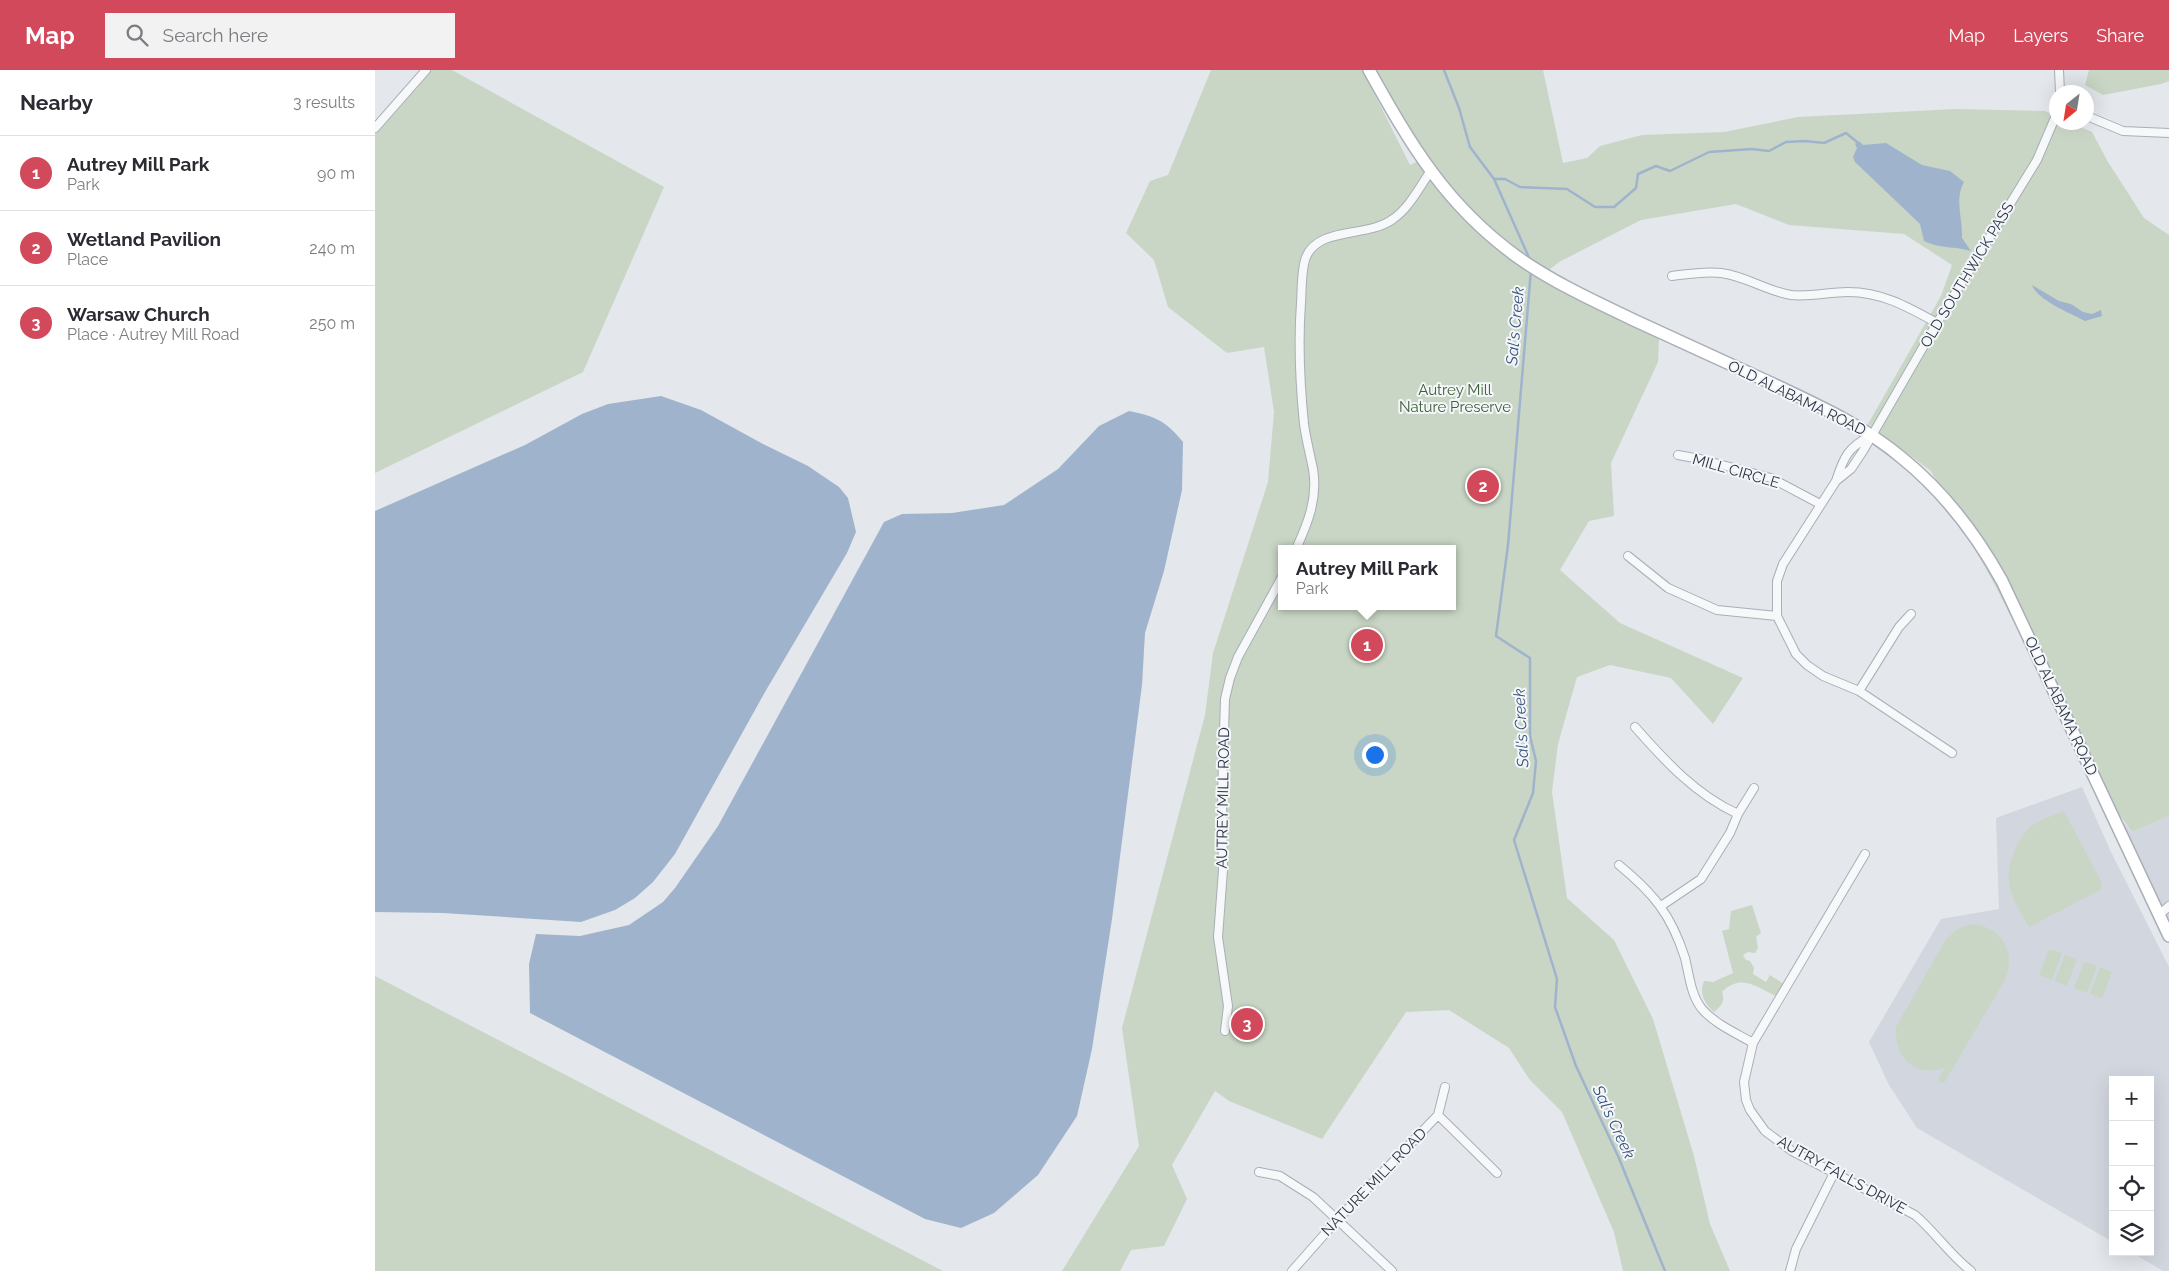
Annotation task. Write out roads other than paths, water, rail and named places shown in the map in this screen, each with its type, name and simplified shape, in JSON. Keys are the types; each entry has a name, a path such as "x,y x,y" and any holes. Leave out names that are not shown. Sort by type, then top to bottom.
{"main road":[{"name":"OLD ALABAMA ROAD","path":"1369,70 1430,172 1454,200 1516,256 1550,278 1601,304 1827,409 1871,435 1901,457 1929,482 1955,510 1990,560 2164,914 2169,936"}],"street":[{"path":"375,128 426,70"},
{"path":"2059,70 2060,85"},
{"path":"2094,119 2123,131 2169,133"},
{"name":"OLD SOUTHWICK PASS","path":"1836,481 1851,469 1937,323 2037,160 2050,130"},
{"path":"1298,545 1307,525 1314,493 1313,471 1301,396 1300,322 1306,257 1313,246 1324,239 1375,228 1393,220 1403,211 1430,172"},
{"path":"1672,276 1704,272 1722,273 1771,290 1792,295 1848,292 1871,294 1901,303 1937,323"},
{"path":"1871,435 1854,444 1842,463 1836,481 1783,564 1777,581 1777,616 1796,654 1807,665 1823,676 1859,691 1952,753"},
{"name":"MILL CIRCLE","path":"1677,455 1701,458 1771,478 1820,504"},
{"path":"1628,556 1668,588 1717,610 1777,616"},
{"name":"AUTREY MILL ROAD","path":"1225,1031 1228,1006 1218,937 1223,870 1222,796 1225,699 1238,657 1278,584"},
{"path":"1859,691 1899,627 1911,614"},
{"path":"1635,727 1697,790 1718,805 1738,814"},
{"path":"1661,906 1701,879 1730,833 1738,814 1754,788"},
{"name":"AUTRY FALLS DRIVE","path":"1865,854 1753,1043 1744,1082 1746,1100 1750,1110 1765,1131 1792,1151 1915,1215 1928,1226 1959,1262 1971,1271"},
{"path":"1619,865 1647,888 1661,906 1675,932 1701,1007 1712,1018 1753,1043"},
{"path":"2164,914 2169,906"},
{"name":"NATURE MILL ROAD","path":"1292,1271 1338,1218 1439,1115 1445,1087"},
{"path":"1439,1115 1497,1173"},
{"path":"1259,1172 1280,1176 1313,1197 1338,1218 1392,1271"},
{"path":"1790,1271 1796,1248 1834,1172"}],"water":[{"path":"1859,141 1863,145 1886,143 1922,165 1950,171 1964,182 1959,202 1962,238 1971,251 1924,241 1920,224 1855,162 1853,157 1857,148 1855,144"},
{"path":"2032,285 2059,301 2071,304 2083,312 2092,314 2101,310 2102,316 2085,321 2047,301 2035,291"},
{"path":"661,396 701,410 808,466 839,487 848,498 856,532 847,553 765,692 675,854 653,882 635,898 615,910 581,922 443,913 375,912 375,511 525,445 582,414 608,404"},
{"path":"1129,411 1153,417 1171,429 1183,442 1182,490 1164,571 1145,633 1142,685 1112,919 1092,1049 1077,1116 1038,1175 994,1213 961,1228 925,1219 530,1013 529,964 536,934 580,936 629,925 663,902 675,888 718,826 884,522 902,514 952,513 1004,505 1058,469 1099,426"}],"waterway":[{"path":"1444,70 1459,108 1470,147 1494,179 1531,262"},
{"path":"1494,179 1505,179 1520,187 1567,189 1595,207 1614,207 1636,188 1638,174 1656,166 1670,171 1709,152 1752,149 1769,151 1786,142 1824,143 1846,133 1857,142"},
{"name":"Sal's Creek","path":"1531,270 1508,545 1496,636 1530,658 1530,736 1536,761 1533,793 1514,840 1557,979 1555,1007 1576,1066 1618,1156 1665,1271"}],"place":[{"name":"Wetland Pavilion","path":"1483,486"},
{"name":"Autrey Mill Park","path":"1367,645"},
{"name":"Warsaw Church","path":"1247,1024"}],"park label":[{"name":"Autrey Mill Nature Preserve","path":"1455,398"}]}
